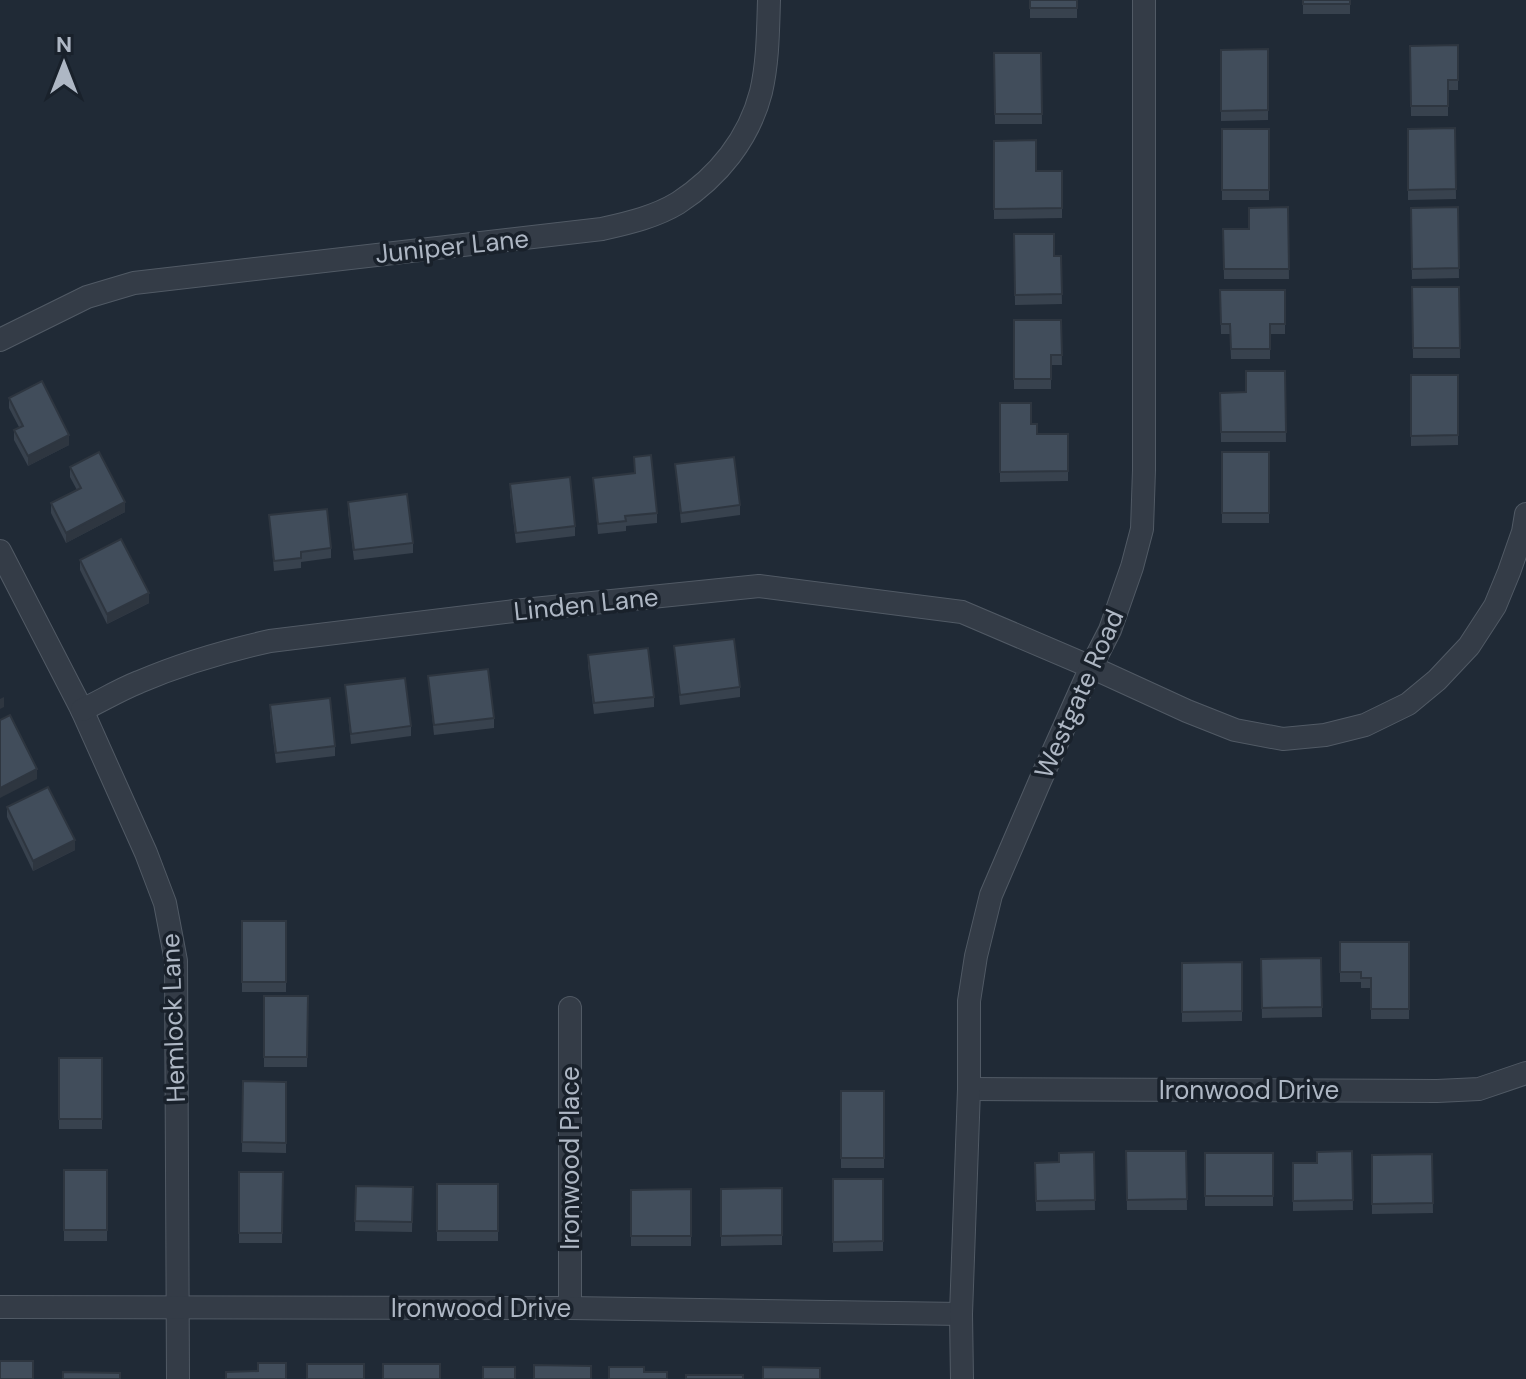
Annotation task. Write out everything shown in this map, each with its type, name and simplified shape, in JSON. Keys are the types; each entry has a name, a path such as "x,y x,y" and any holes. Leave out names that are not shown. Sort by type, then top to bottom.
{"street":[{"name":"Juniper Lane","path":"0,340 87,297 134,283 602,229 638,220 676,204 723,165 744,137 761,93 766,66 769,0"},
{"name":"Westgate Road","path":"962,1379 969,1001 976,956 991,895 1110,630 1142,529 1144,0"},
{"name":"Linden Lane","path":"82,710 138,682 187,664 270,641 514,611 759,586 962,612 1235,730 1283,739 1325,735 1365,725 1408,704 1437,680 1469,646 1495,606 1523,532 1526,514"},
{"name":"Hemlock Lane","path":"0,551 82,710 165,903 176,961 178,1379"},
{"name":"Ironwood Place","path":"570,1008 570,1308"},
{"name":"Ironwood Drive","path":"969,1089 1437,1091 1479,1089 1526,1073"},
{"name":"Ironwood Drive","path":"0,1307 570,1308 961,1314"}],"building":[{"path":"1030,0 1077,0 1077,8 1030,8"},
{"path":"1303,0 1350,0 1350,4 1303,4"},
{"path":"1458,45 1458,80 1448,80 1448,106 1411,106 1410,46"},
{"path":"1268,49 1268,110 1221,111 1221,50"},
{"path":"994,53 1041,53 1042,114 995,114"},
{"path":"1455,128 1456,189 1408,190 1408,129"},
{"path":"1222,129 1269,129 1269,190 1222,190"},
{"path":"1036,140 1036,171 1062,171 1062,208 994,209 994,141"},
{"path":"1288,207 1289,269 1224,269 1223,229 1249,229 1249,208"},
{"path":"1458,207 1459,268 1412,269 1411,208"},
{"path":"1014,234 1054,234 1054,256 1061,256 1062,294 1015,295"},
{"path":"1412,287 1459,287 1460,348 1413,348"},
{"path":"1220,290 1285,290 1285,324 1270,324 1270,349 1231,349 1230,324 1221,324"},
{"path":"1014,320 1061,320 1062,355 1051,355 1051,379 1014,379"},
{"path":"1246,371 1285,371 1286,432 1221,432 1220,393 1246,392"},
{"path":"1411,375 1458,375 1458,435 1411,436"},
{"path":"42,381 69,435 28,456 14,430 23,426 9,398"},
{"path":"1000,403 1031,403 1031,424 1037,424 1037,434 1068,434 1068,471 1000,472"},
{"path":"99,452 125,502 66,533 51,503 81,488 70,467"},
{"path":"1222,452 1269,452 1269,513 1222,513"},
{"path":"651,455 657,513 625,516 626,521 598,524 593,478 635,473 634,457"},
{"path":"734,457 740,505 681,513 675,464"},
{"path":"570,477 575,526 516,533 510,484"},
{"path":"407,494 413,543 354,550 348,502"},
{"path":"327,509 331,548 301,552 301,558 274,561 269,515"},
{"path":"121,539 149,593 107,614 80,560"},
{"path":"734,639 740,687 680,695 674,646"},
{"path":"648,648 654,697 594,703 588,655"},
{"path":"488,669 494,718 434,725 428,676"},
{"path":"405,678 411,726 351,734 345,685"},
{"path":"330,698 335,746 276,753 270,705"},
{"path":"10,715 37,769 0,788 0,720"},
{"path":"48,787 75,840 33,861 7,807"},
{"path":"242,921 286,921 286,982 242,982"},
{"path":"1340,942 1409,942 1409,1009 1371,1009 1371,978 1361,978 1361,972 1340,972"},
{"path":"1321,958 1322,1007 1262,1008 1261,959"},
{"path":"1242,962 1242,1011 1182,1012 1182,963"},
{"path":"264,996 308,996 307,1057 264,1057"},
{"path":"59,1058 102,1058 102,1119 59,1119"},
{"path":"243,1081 286,1082 286,1143 242,1142"},
{"path":"841,1091 884,1091 884,1158 841,1158"},
{"path":"1126,1151 1186,1151 1187,1199 1127,1200"},
{"path":"1352,1151 1353,1200 1293,1201 1293,1163 1317,1163 1317,1152"},
{"path":"1094,1152 1095,1200 1036,1201 1035,1163 1059,1162 1059,1153"},
{"path":"1205,1153 1273,1153 1273,1196 1205,1196"},
{"path":"1432,1154 1433,1203 1372,1204 1372,1155"},
{"path":"64,1170 107,1170 107,1230 64,1230"},
{"path":"239,1172 283,1172 282,1233 239,1233"},
{"path":"833,1179 883,1179 883,1241 833,1242"},
{"path":"437,1184 498,1184 498,1231 437,1231"},
{"path":"356,1186 413,1187 412,1222 355,1221"},
{"path":"782,1188 782,1235 721,1236 721,1189"},
{"path":"691,1189 691,1236 631,1236 631,1190"},
{"path":"0,1361 33,1361 33,1379 0,1379"},
{"path":"258,1363 286,1363 286,1379 226,1379 226,1372 258,1371"},
{"path":"307,1364 364,1364 364,1379 307,1379"},
{"path":"383,1364 440,1364 440,1379 383,1379"},
{"path":"534,1365 591,1366 591,1379 534,1379"},
{"path":"483,1367 515,1367 515,1379 483,1379"},
{"path":"609,1367 644,1367 644,1372 667,1372 667,1379 609,1379"},
{"path":"763,1367 820,1368 820,1379 763,1379"},
{"path":"63,1372 120,1373 120,1379 63,1379"},
{"path":"686,1375 743,1375 743,1379 686,1379"}]}
